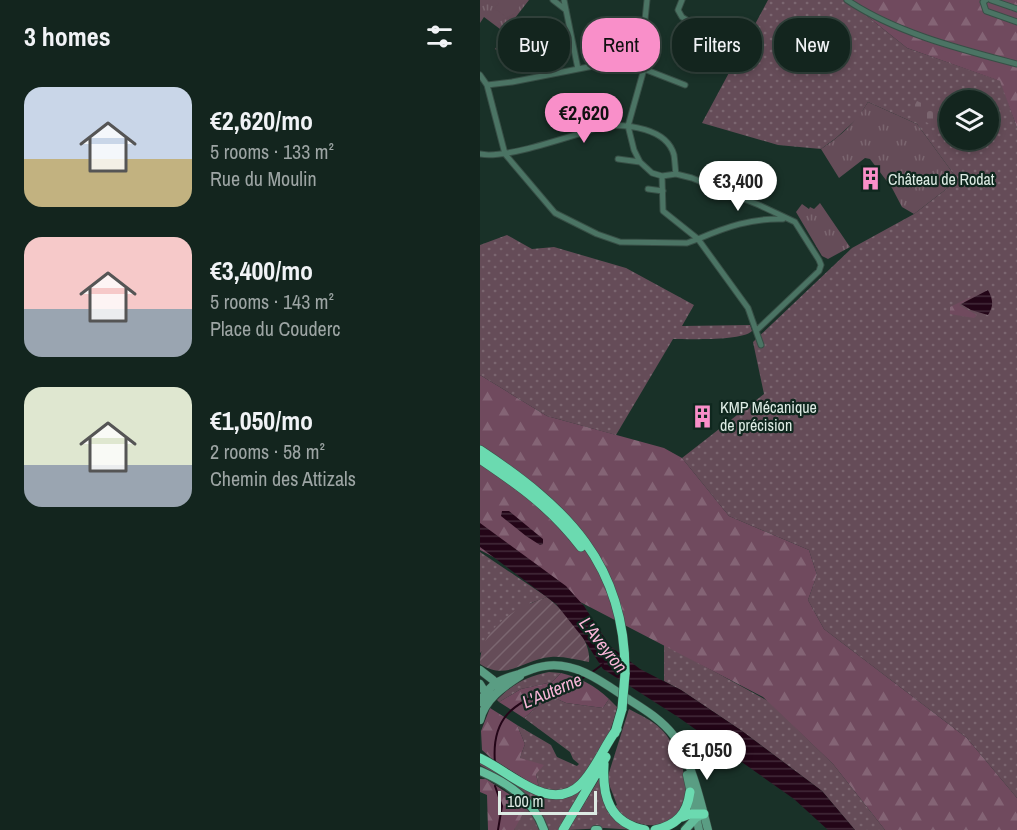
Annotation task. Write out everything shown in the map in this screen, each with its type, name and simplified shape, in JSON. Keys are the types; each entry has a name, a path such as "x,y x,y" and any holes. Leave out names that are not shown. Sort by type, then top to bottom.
{"highway":[{"path":"480,450 546,498 574,527 598,562 619,617 625,656 622,709 617,729 604,761 563,830"},
{"path":"480,459 520,486 549,510 584,550 611,592"},
{"path":"480,758 536,792 548,795 564,794 581,785 617,729"},
{"path":"480,749 493,764"},
{"path":"604,761 604,793 609,806 629,825 645,830"},
{"path":"655,830 676,823 686,810 690,792"},
{"path":"681,817 698,815"}],"main road":[{"path":"480,771 524,797 539,815 544,830"},
{"path":"685,830 698,815"}],"street":[{"path":"553,0 566,10"},
{"path":"564,0 578,69"},
{"path":"644,18 646,0"},
{"path":"682,0 678,10 682,18"},
{"path":"847,0 864,11 944,45 1017,64"},
{"path":"986,0 982,2 986,10 1017,22"},
{"path":"991,0 1017,9"},
{"path":"487,85 582,68"},
{"path":"643,72 628,126 634,150 640,162 652,172 662,176 676,174 692,178 795,222 820,265 819,271 757,330"},
{"path":"652,72 685,85"},
{"path":"480,75 487,85 505,154 555,213 566,220 620,242 687,243 743,222 785,219"},
{"path":"480,154 488,156 505,154 604,126 628,126 656,134 665,141 674,153 676,174"},
{"path":"618,159 640,162"},
{"path":"662,176 663,212 698,240 740,297 757,330 761,345"},
{"path":"648,189 663,191"},
{"path":"480,702 485,692 494,683 543,666 558,665 588,674 601,681 660,720 672,734 684,755 698,815 699,830"},
{"path":"480,670 494,683 490,700 480,720"},
{"path":"490,700 501,688 528,671"},
{"path":"480,684 490,700"},
{"path":"684,755 690,792 698,815 708,830"}],"green space":[{"path":"480,0 529,0 515,18 498,18 498,28 484,17 480,23"},
{"path":"496,0 525,0 510,18 497,10 492,11 499,3"},
{"path":"768,0 847,0 907,48 1001,81 1017,128 1017,798 967,738 824,629 808,600 817,575 809,550 729,516 682,458 764,394 753,342 852,248 914,214 958,180 917,124 868,102 858,118 821,149 778,145 702,123 729,72 762,72 762,18 758,18"},
{"path":"847,0 1017,0 1017,128 1000,81 907,48"},
{"path":"917,101 939,111 934,126 910,114"},
{"path":"868,102 917,124 958,180 914,214 902,207 892,188 870,159 865,158 839,178 821,149 848,128"},
{"path":"820,203 850,247 828,259 822,256 796,212 802,204 809,209 810,207 814,209"},
{"path":"507,235 532,249 554,247 626,268 694,305 682,326 750,325 752,331 727,338 673,339 616,435 547,416 480,375 480,245"},
{"path":"977,294 959,305 977,315 974,318 950,314 950,307"},
{"path":"480,375 547,416 664,448 682,458 729,516 809,550 817,575 808,600 824,629 967,738 1017,798 1017,830 885,830 833,764 763,697 480,550"},
{"path":"480,552 547,597 531,603 480,653"},
{"path":"547,597 569,617 582,635 589,653 589,662 551,657 499,671 480,664 486,639 502,620 524,606"},
{"path":"664,644 768,701 833,764 885,830 855,830 822,791 742,731 664,681"},
{"path":"549,672 561,673 552,682 521,689 499,702 497,700 508,689 521,682"},
{"path":"561,673 587,683 609,699 603,708 566,703 555,698 538,706 524,718 499,702 521,689 552,682"},
{"path":"555,698 566,703 603,708 609,699 617,707 608,735 591,767 580,780 567,789 553,792 539,788 536,774 520,758 525,744 517,725 551,745 557,757 577,766 579,764 570,752 524,718 538,706"},
{"path":"490,708 517,725 525,744 520,758 544,765 536,774 539,788 482,750 481,731"},
{"path":"629,709 650,720 667,735 681,763 686,784 685,802 678,814 667,822 645,825 625,817 613,807 617,805 607,779"},
{"path":"480,760 536,795 560,797 582,789 558,830 546,830 543,818 530,799 480,765"},
{"path":"480,779 486,779 527,806 514,830 488,830 487,795 480,792"},
{"path":"599,779 607,804 636,830 604,828 568,830"},
{"path":"527,806 540,830 514,830 516,822"}],"water":[{"path":"988,290 992,302 988,315 961,304"},
{"path":"502,511 509,511 543,539 543,544 540,545 526,536 501,516"},
{"name":"L'Aveyron","path":"480,523 566,586 584,606 610,646 640,669 681,690 742,731 822,791 855,830 828,830 794,799 678,717 603,669 583,638 556,604 480,547"}],"waterway":[{"name":"L'Auterne","path":"591,673 603,664"},
{"name":"L'Auterne","path":"495,763 497,734 507,714 538,694 574,683 586,676"},
{"name":"L'Auterne","path":"495,786 502,806 498,830"}],"place":[{"name":"Château de Rodat","path":"870,179"},
{"name":"KMP Mécanique de précision","path":"702,416"}]}
